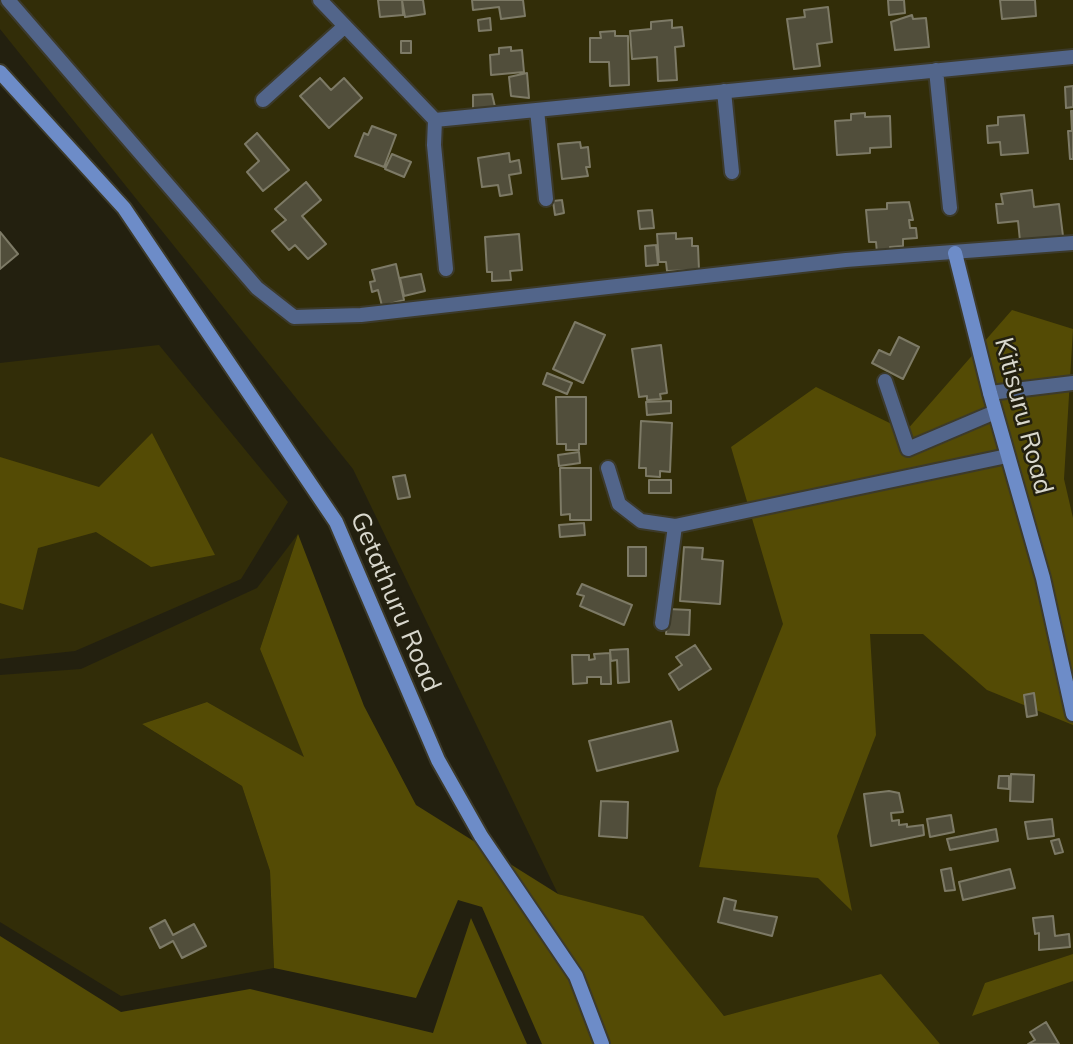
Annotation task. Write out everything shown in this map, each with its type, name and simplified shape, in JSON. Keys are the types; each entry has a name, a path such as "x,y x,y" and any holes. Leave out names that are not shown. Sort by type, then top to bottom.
{"main road":[{"name":"Getathuru Road","path":"0,72 124,208 335,522 438,760 481,836 576,976 602,1044"},
{"name":"Kitisuru Road","path":"955,253 995,412 1043,578 1073,714"}],"street":[{"path":"8,0 257,288 294,317 361,315 722,273 1073,243"},
{"path":"320,0 435,120 434,145 446,270"},
{"path":"264,100 345,26"},
{"path":"435,120 1073,57"},
{"path":"936,70 950,208"},
{"path":"724,91 732,172"},
{"path":"537,110 546,199"},
{"path":"885,381 908,449 995,412"},
{"path":"990,393 1073,383"},
{"path":"608,468 618,505 641,521 675,526 1007,456"},
{"path":"662,624 675,526"}],"shaded area":[{"path":"0,0 1073,0 1073,1044 940,1044 931,1035 783,1001 724,1016 643,917 558,894 353,469 0,29"},
{"path":"1012,310 1073,329 1064,479 1073,518 1073,725 987,690 923,634 870,634 876,735 837,836 852,911 818,878 699,867 717,789 783,624 731,447 816,387 906,431"},
{"path":"159,345 288,502 241,579 75,651 0,659 0,363"},
{"path":"152,433 215,555 151,567 96,532 38,548 23,610 0,603 0,457 99,487"},
{"path":"298,534 260,649 305,758 207,702 142,724 242,786 270,871 274,968 121,996 0,922 0,675 81,669 257,588"},
{"path":"298,534 364,706 416,805 558,894 643,916 724,1016 881,974 940,1044 542,1044 482,907 458,900 416,998 274,968 270,871 242,786 142,724 207,702 304,757 260,649"},
{"path":"471,918 527,1044 0,1044 0,936 121,1012 250,989 433,1033"},
{"path":"1073,954 1073,981 972,1016 985,983"}],"building":[{"path":"378,0 402,0 403,15 380,17"},
{"path":"402,0 423,0 425,14 405,17"},
{"path":"472,0 523,0 525,16 501,19 499,7 473,10"},
{"path":"888,0 904,0 905,13 889,15"},
{"path":"1000,0 1035,0 1036,16 1002,19"},
{"path":"828,7 832,42 817,44 820,66 794,69 787,19 805,17 804,10"},
{"path":"912,15 913,19 926,18 929,47 895,50 891,22"},
{"path":"490,18 491,30 479,31 478,20"},
{"path":"672,20 672,28 682,27 684,46 675,47 677,80 658,81 657,57 632,59 630,31 651,29 651,22"},
{"path":"615,31 615,36 628,36 629,85 610,86 609,62 590,62 590,38 601,38 600,32"},
{"path":"401,41 411,41 411,53 401,53"},
{"path":"511,47 511,51 522,50 524,72 491,75 490,55 499,54 499,48"},
{"path":"527,73 529,98 511,96 509,77"},
{"path":"320,78 331,90 344,78 362,98 329,128 300,96"},
{"path":"1073,86 1073,107 1066,108 1065,87"},
{"path":"492,94 496,111 473,112 473,95"},
{"path":"1073,111 1073,159 1070,159 1068,131 1072,131"},
{"path":"865,113 865,117 890,116 891,147 870,148 870,153 837,155 835,121 851,120 851,114"},
{"path":"1024,115 1028,153 1001,155 1000,142 988,143 987,126 998,125 998,117"},
{"path":"372,126 396,135 384,167 355,156 364,133 368,135"},
{"path":"257,133 289,170 263,191 247,172 259,161 245,144"},
{"path":"580,142 581,148 588,147 588,176 562,179 558,144"},
{"path":"509,153 510,162 519,160 521,173 509,175 512,194 500,196 498,185 482,187 478,158"},
{"path":"392,154 411,162 404,177 385,169"},
{"path":"306,182 321,200 302,216 326,244 308,259 295,245 289,250 272,231 286,220 275,209"},
{"path":"1032,190 1034,207 1059,204 1063,236 1020,241 1018,221 998,223 996,204 1003,204 1001,194"},
{"path":"562,200 564,213 555,215 553,201"},
{"path":"909,202 913,220 909,220 910,228 916,228 917,238 903,239 903,246 890,247 891,252 877,253 876,242 869,242 866,210 887,209 887,203"},
{"path":"652,210 654,228 640,229 638,211"},
{"path":"0,232 18,254 0,269"},
{"path":"676,233 676,239 692,238 692,246 698,246 699,270 667,271 666,262 659,262 657,234"},
{"path":"519,234 522,270 510,271 511,280 492,281 492,272 487,272 485,237"},
{"path":"656,245 658,265 646,266 645,246"},
{"path":"396,264 404,300 382,306 378,290 372,292 370,282 375,281 372,270"},
{"path":"421,274 425,291 404,296 400,278"},
{"path":"575,322 605,335 583,383 553,369"},
{"path":"899,337 919,347 903,379 872,363 879,350 890,355"},
{"path":"661,345 667,393 660,394 661,399 647,400 647,396 639,397 632,349"},
{"path":"547,373 572,383 567,394 543,384"},
{"path":"556,397 586,397 586,444 579,444 579,450 566,450 566,444 557,444"},
{"path":"671,401 671,413 647,415 646,402"},
{"path":"641,421 672,423 670,472 660,471 660,477 646,476 646,468 639,468"},
{"path":"579,452 580,463 559,466 558,455"},
{"path":"560,468 591,468 591,520 570,520 570,514 561,515"},
{"path":"405,475 410,497 398,499 393,477"},
{"path":"649,480 671,480 671,493 649,493"},
{"path":"584,523 585,535 560,537 559,525"},
{"path":"628,547 646,547 646,576 628,576"},
{"path":"684,547 703,548 702,559 723,561 720,604 680,601"},
{"path":"582,584 632,605 624,625 580,606 584,596 577,594"},
{"path":"668,609 690,610 689,635 666,634"},
{"path":"695,645 711,669 679,690 669,674 682,665 676,657"},
{"path":"628,649 629,682 618,683 617,660 611,661 610,650"},
{"path":"610,653 611,684 601,684 601,677 587,677 587,683 573,684 572,655 589,655 589,660 595,659 594,654"},
{"path":"1034,693 1037,715 1027,717 1024,695"},
{"path":"671,721 678,751 597,771 589,741"},
{"path":"1011,774 1034,775 1033,802 1010,801"},
{"path":"999,776 1009,776 1009,789 998,788"},
{"path":"889,791 899,793 903,812 891,813 892,821 899,820 899,825 907,824 907,827 923,825 924,835 871,846 864,794"},
{"path":"601,801 628,802 627,838 599,836"},
{"path":"951,815 954,832 930,837 927,819"},
{"path":"1052,819 1054,836 1028,839 1025,822"},
{"path":"996,829 998,841 950,850 947,839"},
{"path":"1059,839 1063,852 1055,854 1051,841"},
{"path":"951,868 955,890 945,891 941,870"},
{"path":"1010,869 1015,888 963,900 959,882"},
{"path":"724,898 736,901 734,910 777,917 772,936 718,922"},
{"path":"1053,916 1055,936 1069,934 1070,947 1039,950 1039,933 1035,934 1033,918"},
{"path":"165,920 173,935 194,924 206,946 182,958 173,941 160,948 150,928"},
{"path":"1046,1022 1059,1044 1028,1044 1035,1040 1030,1032"}]}
